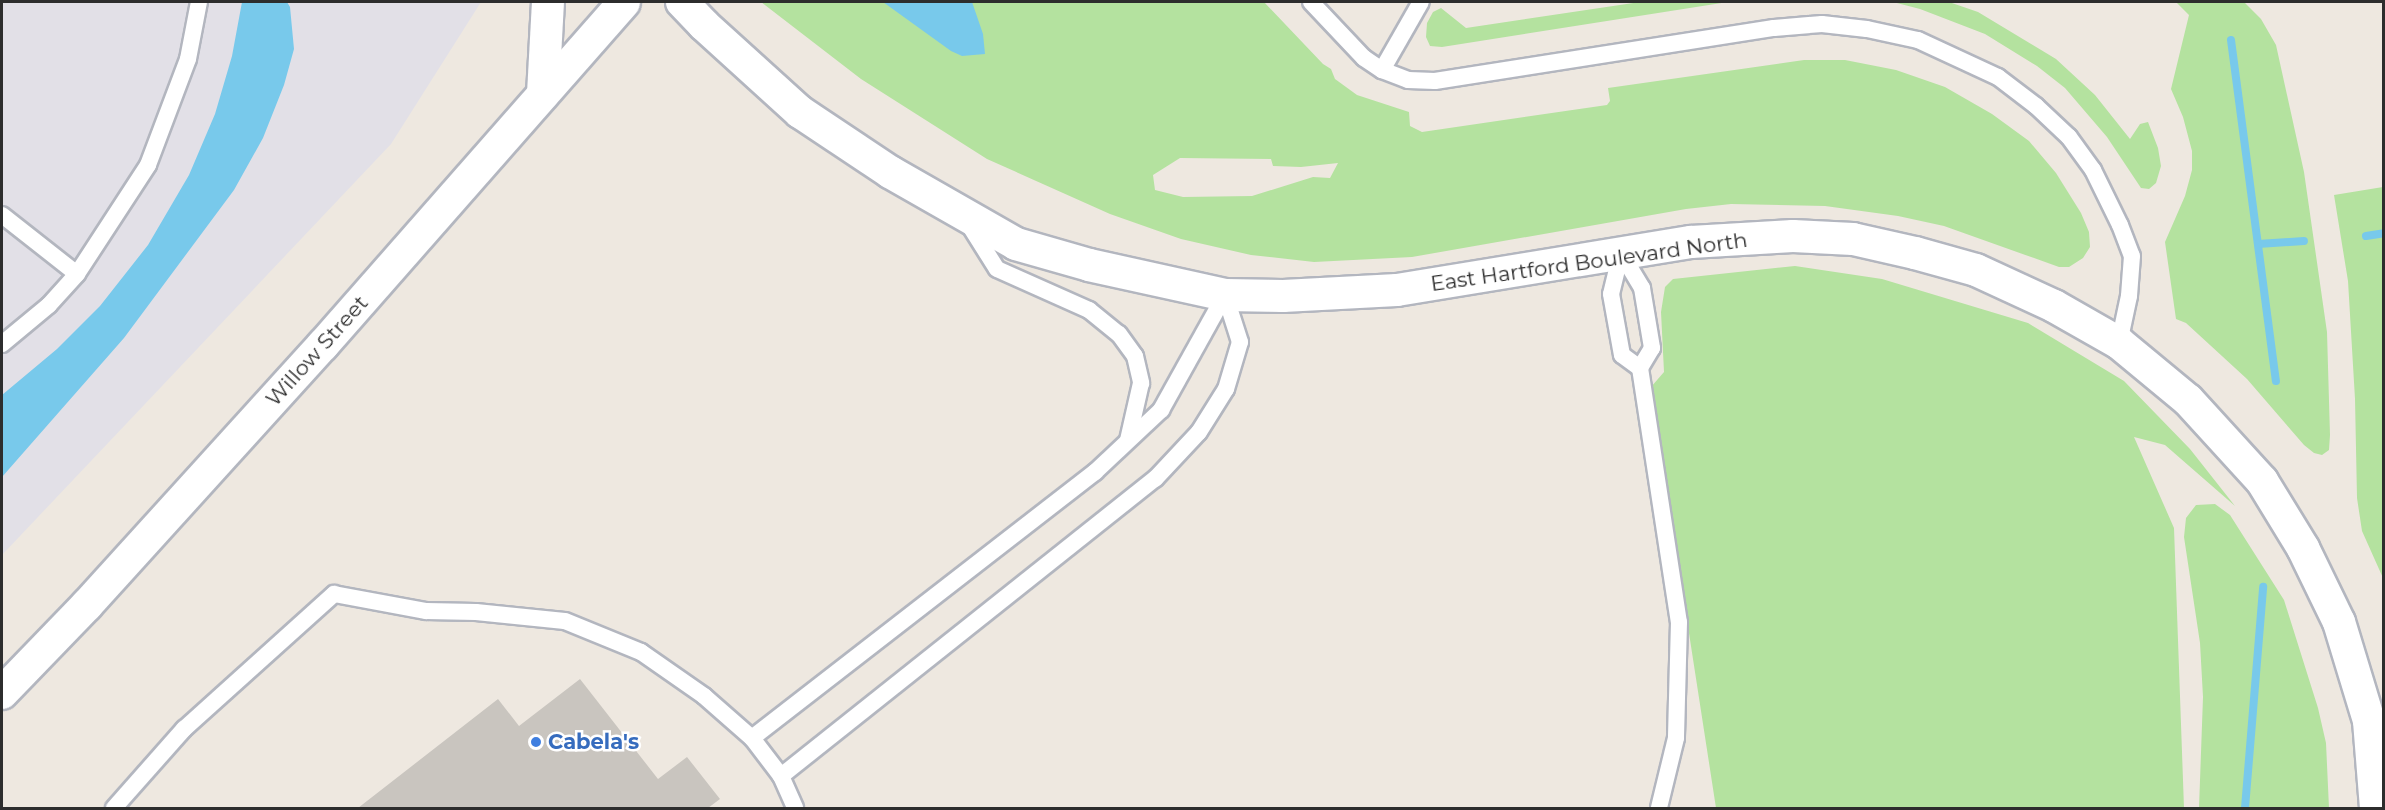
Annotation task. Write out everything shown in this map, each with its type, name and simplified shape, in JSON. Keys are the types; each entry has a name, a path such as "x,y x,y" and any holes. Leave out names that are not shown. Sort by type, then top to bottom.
{"street":[{"path":"543,94 548,2"},
{"name":"Willow Street","path":"2,693 87,605 323,345 624,2"},
{"name":"East Hartford Boulevard North","path":"682,2 704,26 800,112 890,172 1016,244 1089,265 1226,295 1283,296 1397,290 1734,237 1793,236 1853,239 1915,253 1976,270 2054,306 2119,343 2188,399 2262,481 2303,548 2339,622 2369,721 2376,808"}],"lane":[{"path":"2,344 49,305 77,274 148,165 188,58 199,2"},
{"path":"1311,2 1364,58 1382,70 1408,80 1435,81 1774,28 1822,24 1867,29 1918,40 1998,77 2036,106 2069,137 2093,170 2120,225 2132,256 2129,296 2119,343"},
{"path":"1382,70 1421,2"},
{"path":"961,213 997,269 1089,310 1125,341 1135,356 1141,383 1128,440"},
{"path":"2,215 77,274"},
{"path":"1621,253 1611,294 1622,355 1640,368"},
{"path":"1621,253 1642,288 1652,348 1640,368 1679,622 1676,738 1659,808"},
{"path":"752,738 1095,472 1161,410 1226,295"},
{"path":"781,776 1155,479 1199,432 1226,389 1240,342 1226,295"},
{"path":"114,808 184,729 334,594 426,611 476,612 565,621 641,652 704,696 752,738 781,776 795,808"}],"shaded area":[{"path":"2,2 481,2 391,144 2,555"}],"green space":[{"path":"761,2 1264,2 1323,64 1331,69 1335,79 1357,95 1409,112 1410,126 1422,132 1607,105 1610,101 1608,88 1804,60 1845,60 1896,70 1945,87 1992,114 2029,141 2056,173 2081,213 2089,232 2090,247 2083,258 2069,267 2059,267 1944,226 1898,216 1825,206 1731,204 1686,209 1412,257 1314,262 1251,255 1181,239 1110,214 987,159 861,79","holes":["1180,158 1271,159 1273,166 1301,167 1338,163 1330,178 1313,177 1252,196 1183,197 1155,190 1153,175"]},
{"path":"1640,2 1728,2 1442,47 1430,46 1426,37 1427,23 1433,12 1441,8 1466,28"},
{"path":"1893,2 1949,2 1978,12 2056,59 2095,95 2130,139 2140,124 2148,122 2158,148 2161,166 2156,183 2149,189 2141,188 2107,137 2065,88 2037,66 1985,34 1920,9"},
{"path":"2176,2 2244,2 2261,19 2276,45 2304,172 2327,332 2330,435 2329,450 2322,455 2314,453 2304,445 2247,379 2186,323 2176,319 2165,242 2185,196 2192,170 2192,151 2183,117 2171,89 2189,15"},
{"path":"2384,187 2383,578 2362,531 2357,498 2355,399 2348,281 2334,195"},
{"path":"1795,266 1882,279 2028,323 2124,381 2190,449 2235,506 2165,445 2134,437 2174,528 2184,808 1716,808 1651,387 1664,372 1661,312 1665,287 1673,279"},
{"path":"2215,504 2230,515 2284,600 2318,708 2326,743 2329,808 2199,808 2203,697 2200,643 2184,537 2186,518 2196,505"}],"water":[{"path":"242,2 287,2 290,7 294,49 284,85 263,138 234,190 124,338 2,477 2,395 57,349 100,306 148,245 189,175 215,114 232,56"},
{"path":"883,2 972,2 983,34 985,54 962,56 951,51"}],"building":[{"name":"Cabela's","path":"580,679 658,779 687,757 720,799 708,808 358,808 498,699 519,726"}],"waterway":[{"path":"2231,40 2276,381"},
{"path":"2366,236 2384,233"},
{"path":"2258,244 2304,241"},
{"path":"2245,808 2263,587"}],"place":[{"name":"Cabela's","path":"536,742"}]}
